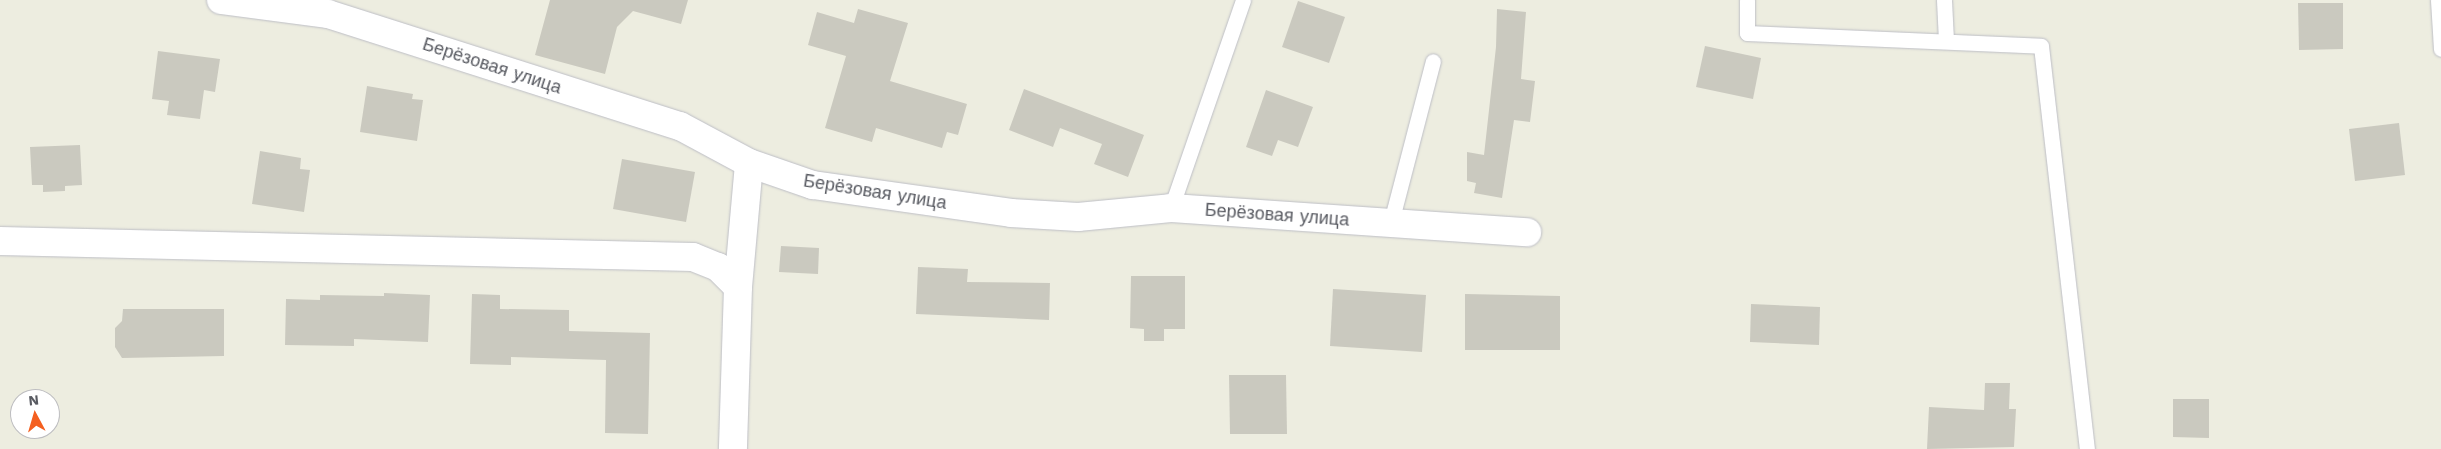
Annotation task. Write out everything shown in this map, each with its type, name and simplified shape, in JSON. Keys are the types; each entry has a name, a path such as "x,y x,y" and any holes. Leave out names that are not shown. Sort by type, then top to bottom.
{"street":[{"name":"Берёзовая улица","path":"221,0 328,14 680,126 750,163 813,185 1011,213 1078,217 1171,208 1527,232"},
{"path":"733,449 738,287 750,163"},
{"path":"0,241 693,257 718,267 738,287"}],"lane":[{"path":"1747,0 1747,33 2041,46 2087,449"},
{"path":"1944,0 1946,41"},
{"path":"2438,0 2441,49"},
{"path":"1171,208 1238,1"},
{"path":"1391,222 1433,61"}],"building":[{"path":"550,0 688,0 681,24 633,11 617,27 605,74 535,55"},
{"path":"1298,1 1345,17 1329,63 1282,47"},
{"path":"2298,3 2343,3 2343,49 2299,50"},
{"path":"858,9 908,23 890,81 967,104 958,135 947,132 942,148 876,128 872,142 825,128 846,56 808,45 817,12 854,23"},
{"path":"1497,9 1526,12 1521,79 1535,81 1530,122 1514,120 1502,198 1474,193 1476,183 1467,181 1467,152 1484,155 1496,47"},
{"path":"1705,46 1761,58 1753,99 1696,87"},
{"path":"158,51 220,59 215,92 204,90 200,119 167,115 169,101 152,99"},
{"path":"367,86 413,94 412,99 423,100 417,141 360,132"},
{"path":"1024,89 1144,135 1128,177 1094,164 1102,144 1060,128 1053,147 1009,130"},
{"path":"1266,90 1313,107 1298,147 1278,140 1272,156 1246,147"},
{"path":"2399,123 2405,175 2355,181 2349,129"},
{"path":"80,145 82,185 65,186 65,191 43,192 43,185 32,185 30,147"},
{"path":"260,151 301,158 300,169 310,170 304,212 252,204"},
{"path":"622,159 695,172 686,222 613,209"},
{"path":"781,246 819,248 818,274 779,272"},
{"path":"918,267 968,269 967,282 1050,283 1049,320 916,314"},
{"path":"1131,276 1185,276 1185,329 1164,329 1164,341 1144,341 1144,329 1130,328"},
{"path":"1333,289 1426,295 1422,352 1330,346"},
{"path":"384,293 430,295 428,342 354,339 354,346 285,345 286,299 320,300 320,295 384,296"},
{"path":"472,294 500,295 500,309 569,310 569,331 650,333 648,434 605,433 606,360 511,357 511,365 470,364"},
{"path":"1465,294 1560,296 1560,350 1465,350"},
{"path":"1751,304 1820,307 1819,345 1750,342"},
{"path":"123,309 224,309 224,356 122,358 115,347 115,328 122,321"},
{"path":"1229,375 1286,375 1287,434 1230,434"},
{"path":"1985,383 2010,383 2009,409 2016,409 2014,447 1927,449 1929,407 1984,410"},
{"path":"2173,399 2209,399 2209,438 2173,437"}]}
